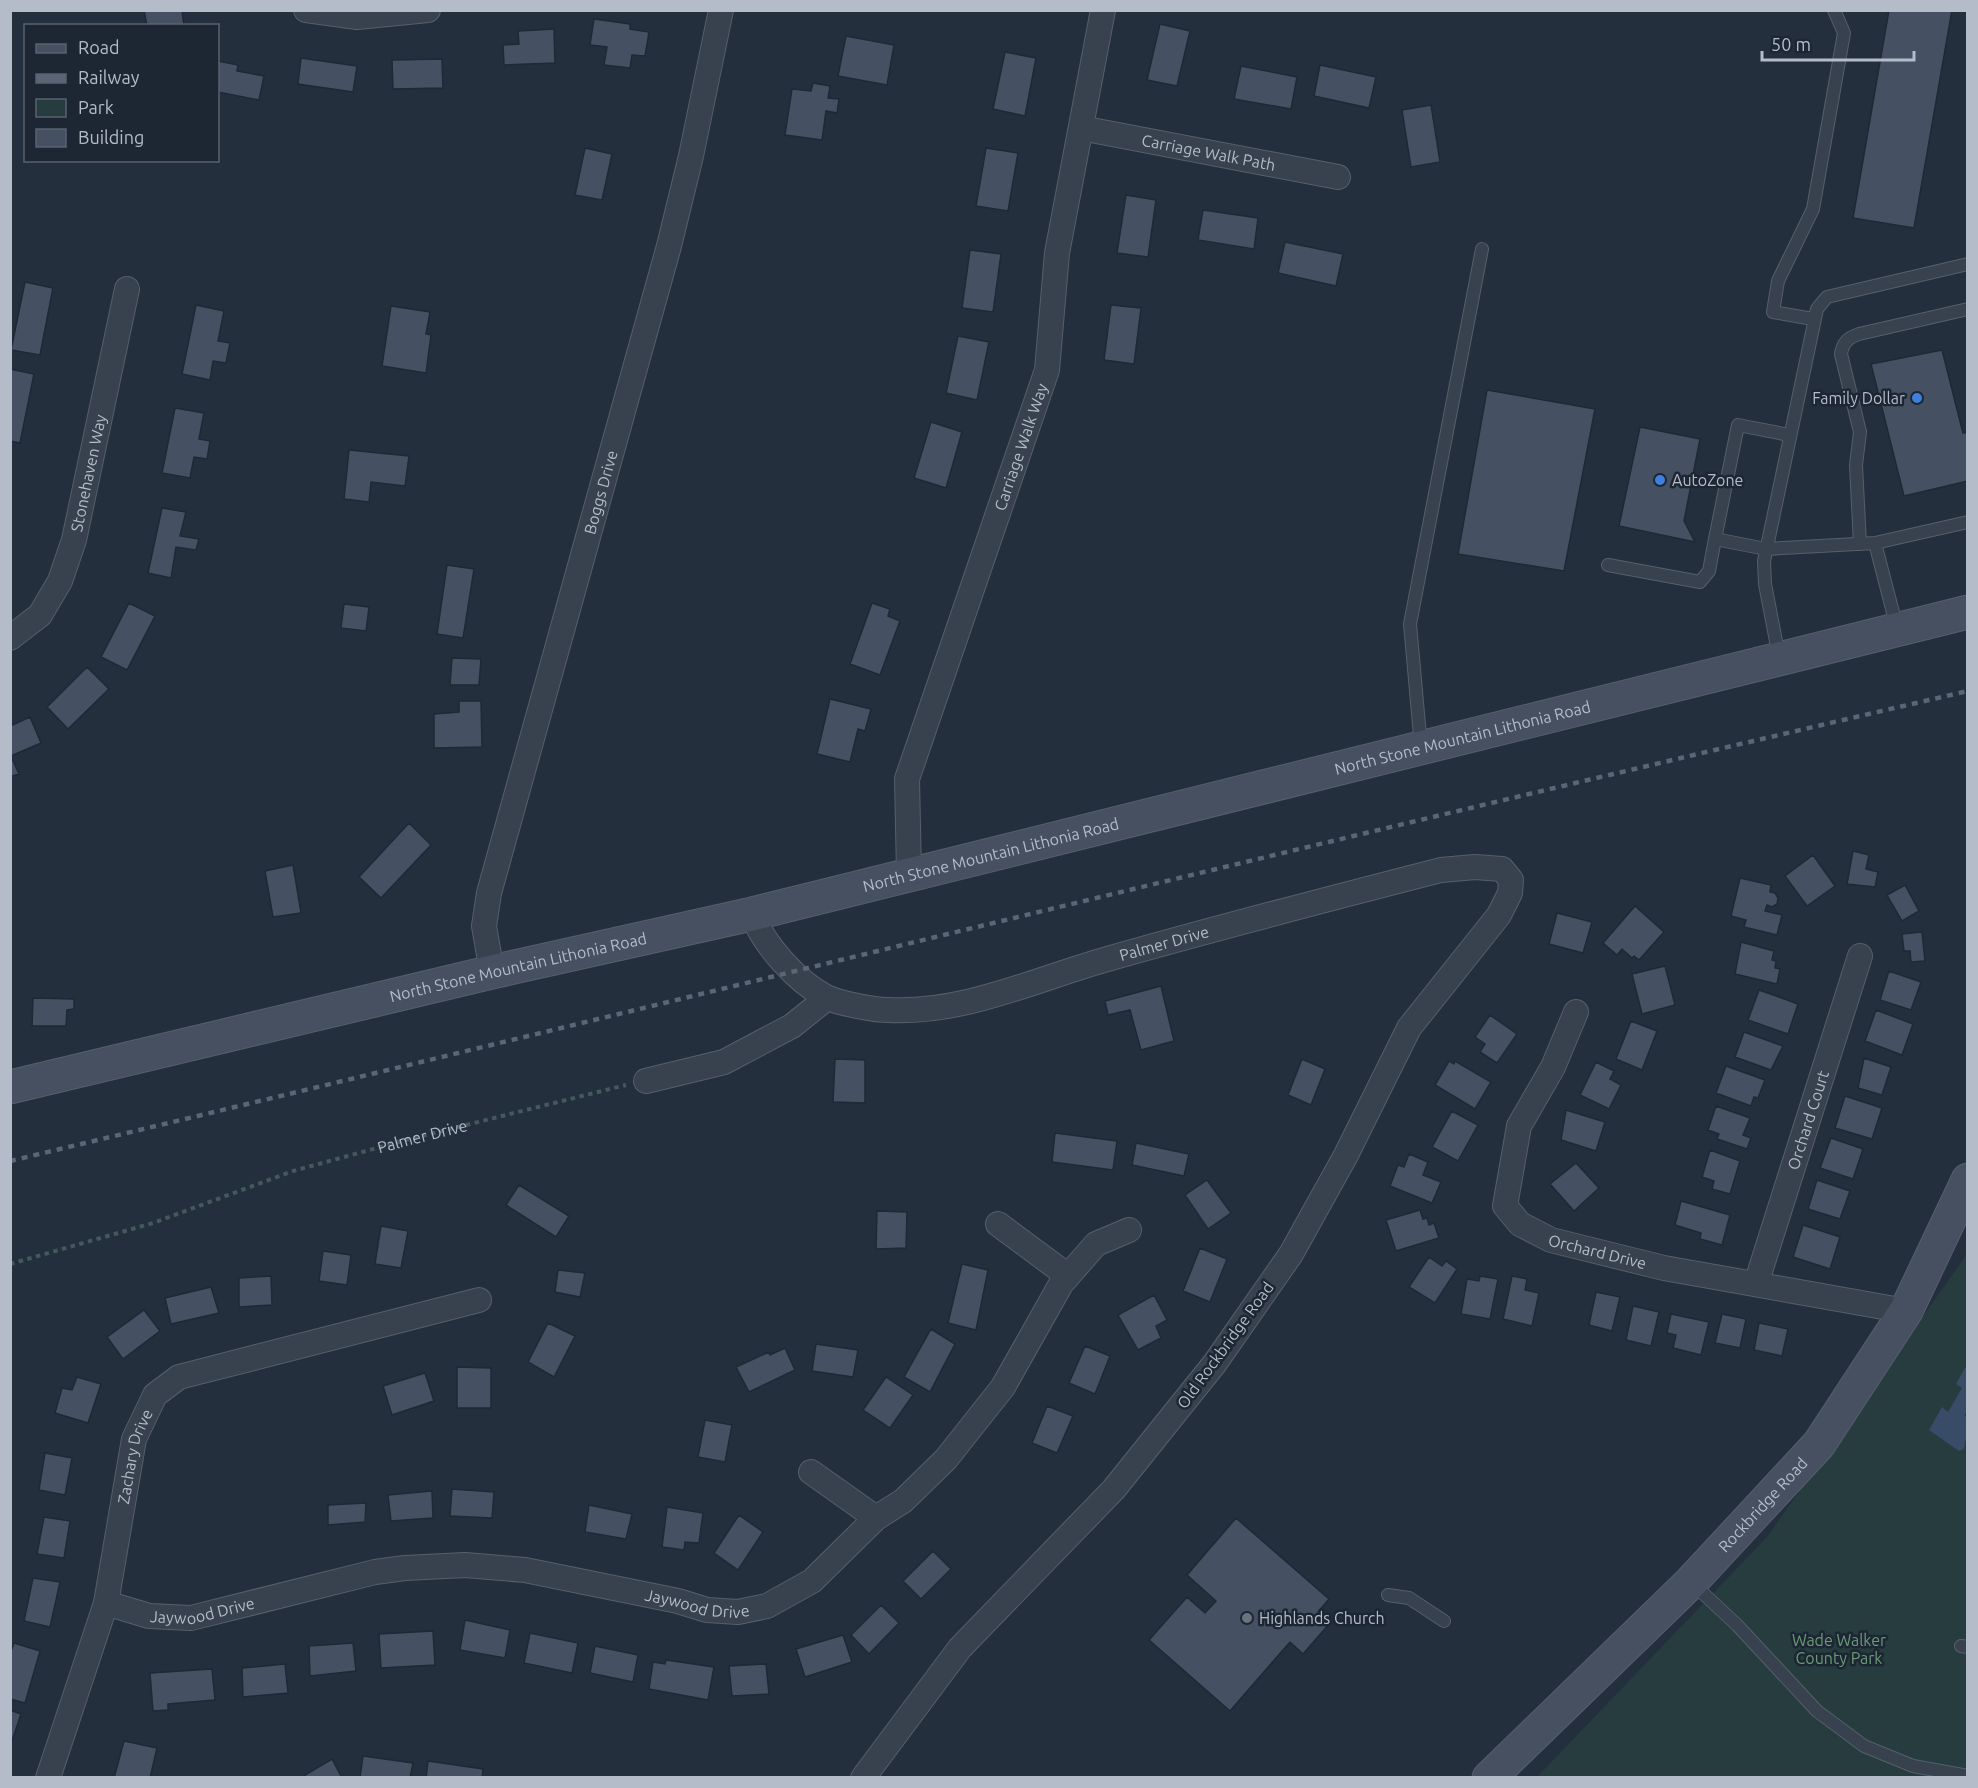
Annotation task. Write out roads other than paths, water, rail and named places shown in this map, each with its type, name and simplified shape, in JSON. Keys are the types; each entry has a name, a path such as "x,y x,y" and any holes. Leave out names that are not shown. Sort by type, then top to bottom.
{"main road":[{"name":"North Stone Mountain Lithonia Road","path":"10,1087 492,972 752,914 1968,612"},
{"name":"Rockbridge Road","path":"1489,1778 1691,1582 1819,1444 1906,1311 1968,1180"}],"street":[{"path":"306,10 357,17 405,15 428,10"},
{"name":"Boggs Drive","path":"492,972 484,926 489,893 669,246 692,156 721,10"},
{"name":"Carriage Walk Way","path":"909,874 907,779 1047,370 1057,253 1103,10"},
{"name":"Carriage Walk Path","path":"1081,128 1338,177"},
{"name":"Stonehaven Way","path":"10,638 40,615 60,581 74,540 127,289"},
{"name":"Palmer Drive","path":"752,914 759,932 795,973 827,998 887,1010 923,1009 1001,994 1100,961 1216,928 1441,870 1475,867 1502,869"},
{"name":"Old Rockbridge Road","path":"863,1778 960,1648 1114,1489 1215,1363 1291,1254 1346,1155 1408,1028 1499,915 1510,893 1511,880 1502,869"},
{"name":"Orchard Court","path":"1756,1284 1860,956"},
{"path":"646,1081 724,1062 792,1026 827,998"},
{"name":"Orchard Drive","path":"1576,1012 1553,1067 1519,1126 1505,1206 1520,1224 1551,1240 1664,1268 1906,1311"},
{"path":"998,1224 1068,1276"},
{"name":"Jaywood Drive","path":"106,1603 149,1616 191,1618 375,1572 465,1565 525,1570 678,1601 707,1610 738,1612 767,1606 812,1581 876,1518 903,1502 966,1436 1003,1388 1068,1276 1096,1244 1129,1230"},
{"name":"Zachary Drive","path":"48,1778 106,1603 134,1439 155,1395 179,1377 479,1299"},
{"path":"811,1472 876,1518"}],"lane":[{"path":"1813,319 1773,312 1778,281 1813,209 1844,33 1834,10"},
{"path":"1421,748 1410,624 1482,249"},
{"path":"1779,659 1765,584 1766,549 1816,309 1827,297 1968,264"},
{"path":"1860,544 1856,465 1860,432 1841,354 1842,346 1847,340 1859,334 1968,309"},
{"path":"1608,566 1700,582 1709,571 1738,425 1789,435"},
{"path":"1715,539 1766,549 1875,543 1968,522"},
{"path":"1875,543 1897,630"},
{"path":"1691,1582 1737,1625 1817,1711 1864,1746 1913,1766 1968,1776"},
{"path":"1388,1595 1409,1598 1444,1621"}],"water":[{"path":"1967,1368 1967,1410 1964,1417 1967,1415 1967,1441 1965,1441 1964,1449 1959,1451 1929,1430 1942,1407 1948,1412 1962,1388 1956,1384"}],"railway":[{"path":"10,1161 1233,865 1968,691"}],"place":[{"name":"Family Dollar","path":"1917,398"},
{"name":"AutoZone","path":"1660,480"},
{"name":"Highlands Church","path":"1247,1618"}],"park label":[{"name":"Wade Walker County Park","path":"1839,1649"}]}
